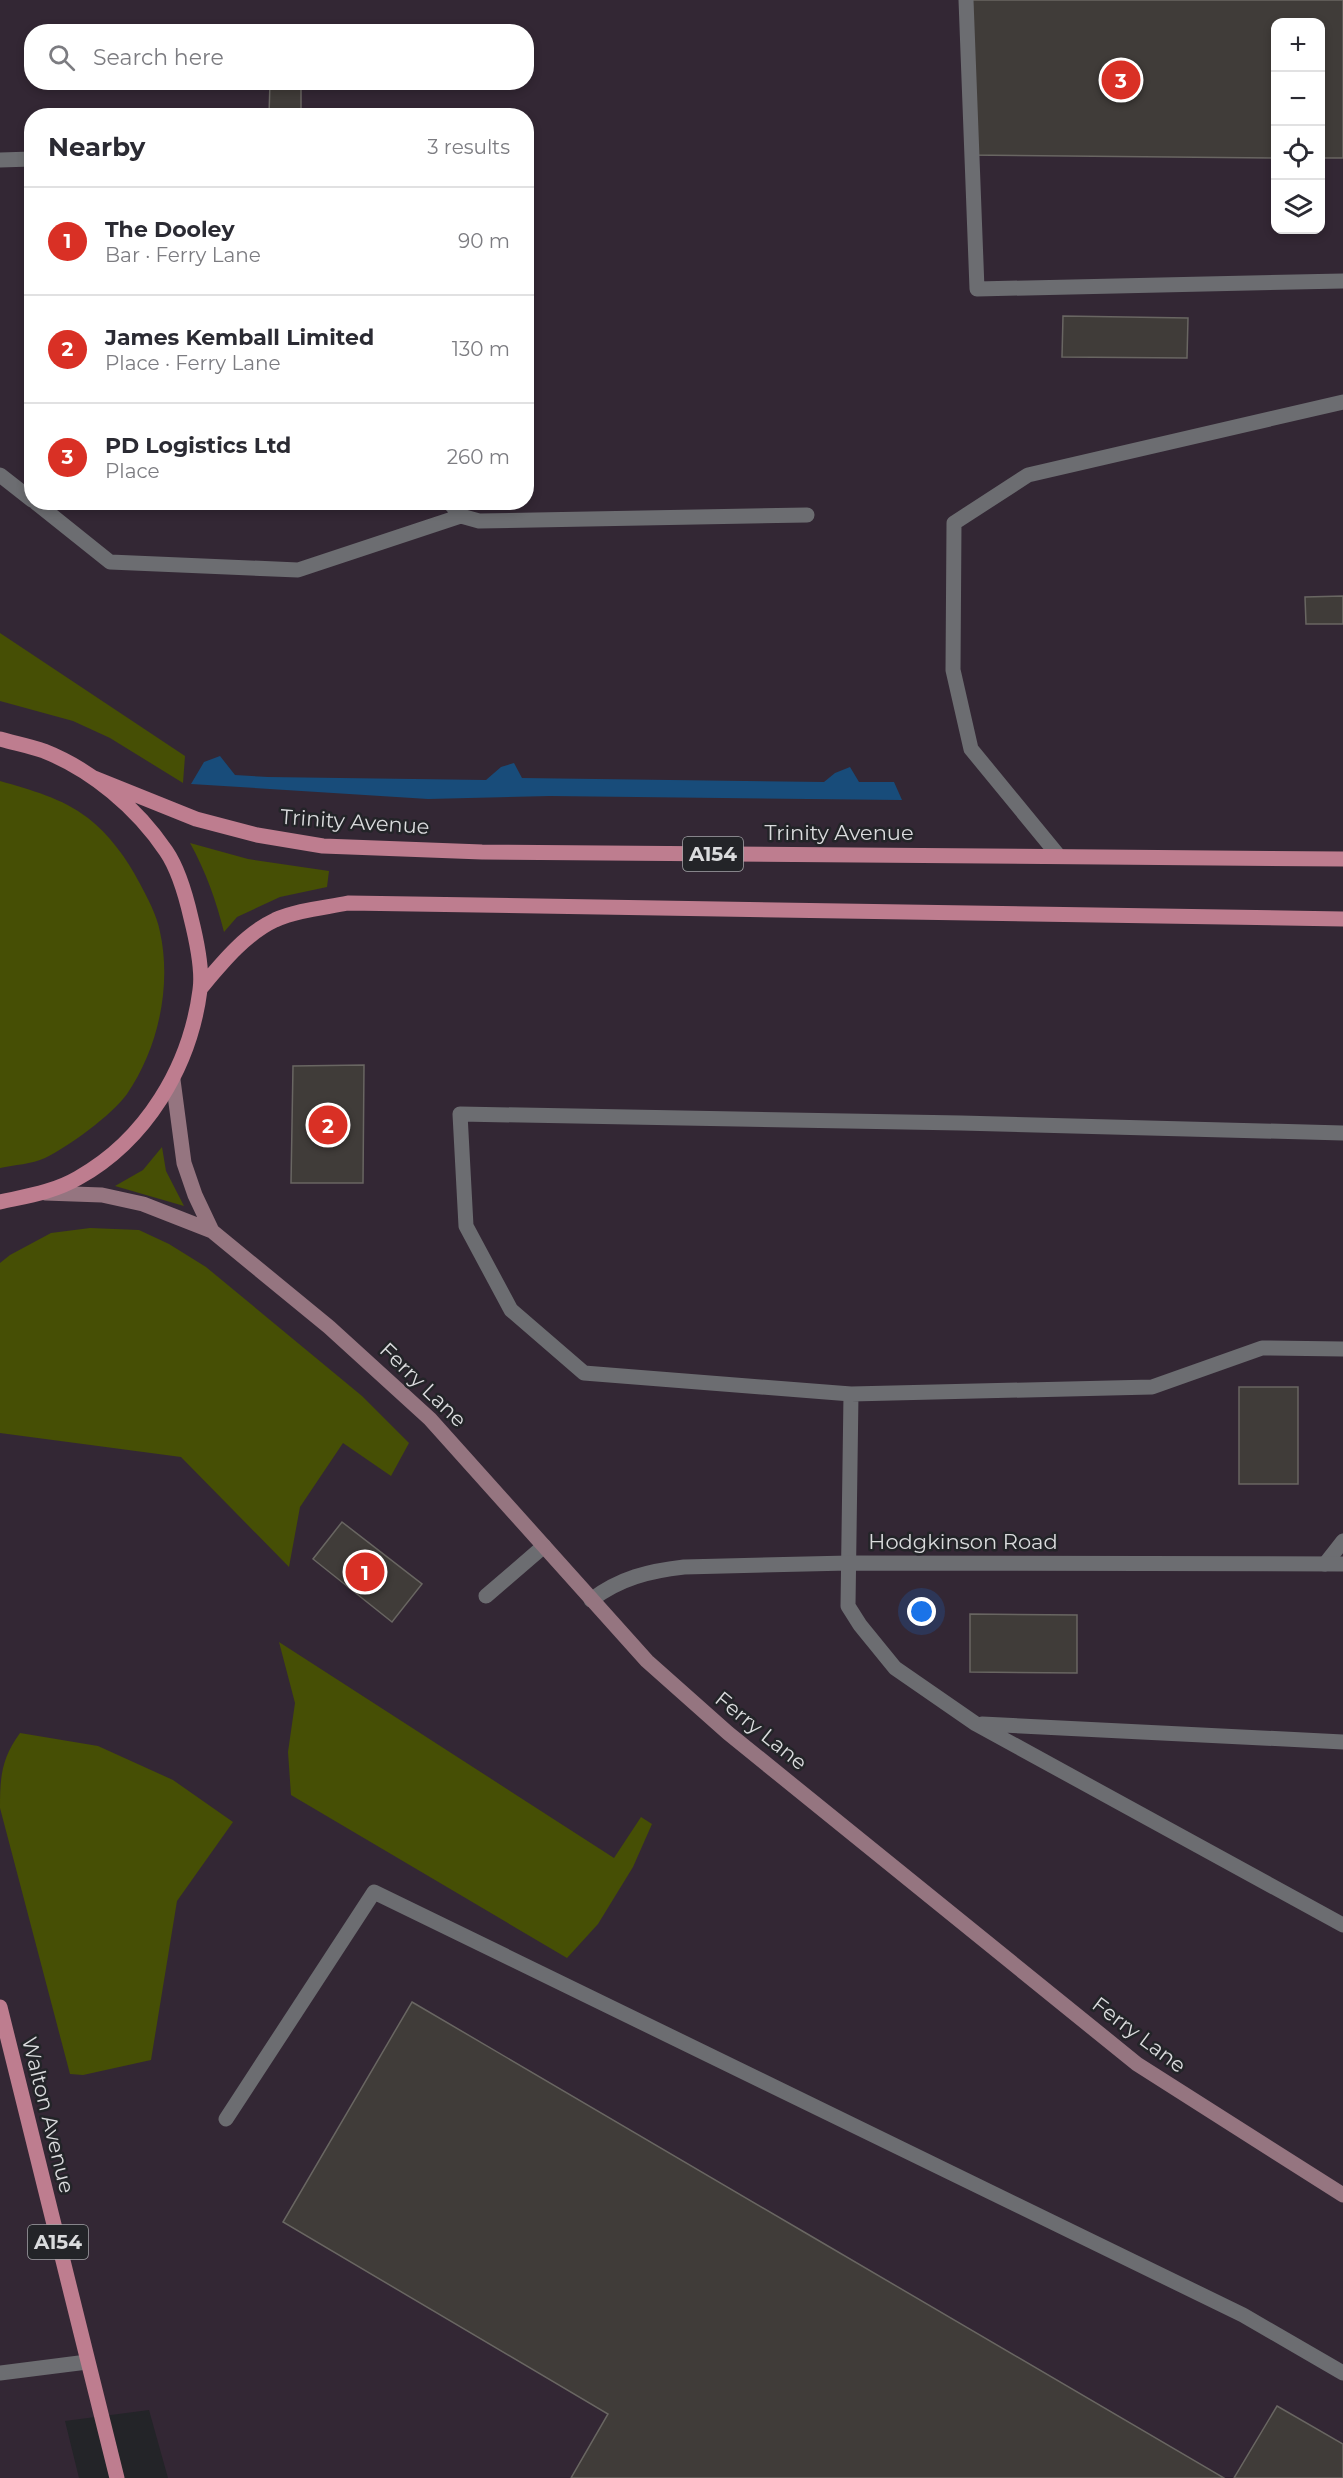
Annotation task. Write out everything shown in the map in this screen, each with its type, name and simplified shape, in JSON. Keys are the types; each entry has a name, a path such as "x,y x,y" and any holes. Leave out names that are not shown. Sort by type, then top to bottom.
{"main road":[{"path":"0,739 44,751 94,778 142,820 167,852 186,896 195,936 200,989 186,1047 173,1080 143,1124 113,1152 77,1179 45,1192 0,1202"},
{"name":"Trinity Avenue","path":"94,778 196,819 257,835 323,846 482,852 1343,859"},
{"path":"200,989 247,938 274,921 303,911 348,903 1343,919"},
{"name":"Walton Avenue","path":"0,2007 117,2478"}],"street":[{"path":"966,0 977,289 1343,281"},
{"path":"0,160 24,159"},
{"path":"1058,855 971,749 953,670 954,523 1028,475 1343,402"},
{"path":"0,475 24,494"},
{"path":"44,510 110,562 298,570 461,516 479,521 807,515"},
{"path":"456,510 461,516"},
{"name":"Ferry Lane","path":"173,1080 184,1163 195,1195 212,1231"},
{"path":"1343,1133 460,1114 466,1226 511,1311 584,1373 850,1394 1152,1387 1262,1348 1343,1349"},
{"name":"Ferry Lane","path":"45,1192 102,1195 143,1204 212,1231 391,1381 460,1451 647,1660 728,1733 1137,2064 1343,2195"},
{"path":"850,1394 848,1606 860,1625 895,1668 976,1724 1343,1925"},
{"path":"1325,1564 1343,1541"},
{"path":"486,1596 544,1546"},
{"name":"Hodgkinson Road","path":"591,1600 608,1587 631,1576 684,1567 849,1563 1343,1564"},
{"path":"976,1724 1343,1742"},
{"path":"226,2119 374,1892 1243,2315 1343,2373"},
{"path":"0,2373 87,2362"}],"shaded area":[{"path":"0,0 1343,0 1343,2478 168,2478 149,2410 65,2421 79,2478 0,2478"}],"green space":[{"path":"0,633 185,756 183,783 110,738 73,721 0,701"},
{"path":"0,781 46,795 68,805 96,824 110,839 134,873 154,913 160,932 164,974 160,1016 154,1037 138,1076 127,1094 89,1130 55,1153 34,1162 0,1168"},
{"path":"190,843 248,859 329,871 327,887 280,897 237,917 224,932 210,886"},
{"path":"162,1147 166,1171 184,1206 115,1186 143,1170"},
{"path":"90,1228 139,1230 169,1244 206,1267 362,1396 409,1443 391,1476 343,1443 300,1507 289,1567 181,1457 0,1433 0,1263 10,1255 51,1233"},
{"path":"279,1642 614,1858 641,1817 652,1824 633,1867 598,1924 567,1958 291,1795 288,1752 295,1703"},
{"path":"20,1733 98,1746 173,1780 233,1822 177,1901 151,2060 83,2075 70,2074 0,1808 0,1787 5,1760"}],"water":[{"path":"220,756 235,775 268,777 486,780 501,767 514,763 522,778 824,782 835,773 850,767 859,782 894,782 902,800 550,796 428,799 191,784 204,762"}],"building":[{"path":"968,0 1343,0 1343,158 1325,158 1325,18 1271,18 1271,158 967,155"},
{"path":"270,90 301,90 301,108 269,108"},
{"path":"1063,316 1188,318 1187,358 1062,357"},
{"path":"1343,596 1343,624 1306,624 1305,597"},
{"path":"364,1065 363,1183 291,1183 293,1066"},
{"path":"1239,1387 1298,1387 1298,1484 1239,1484"},
{"path":"342,1522 422,1584 392,1622 313,1559"},
{"path":"970,1614 1077,1615 1077,1673 970,1672"},
{"path":"412,2002 1224,2478 571,2478 608,2414 283,2222"},
{"path":"1277,2406 1343,2444 1343,2478 1234,2478"}],"place":[{"name":"PD Logistics Ltd","path":"1121,80"},
{"name":"James Kemball Limited","path":"328,1125"},
{"name":"The Dooley","path":"365,1572"}]}
